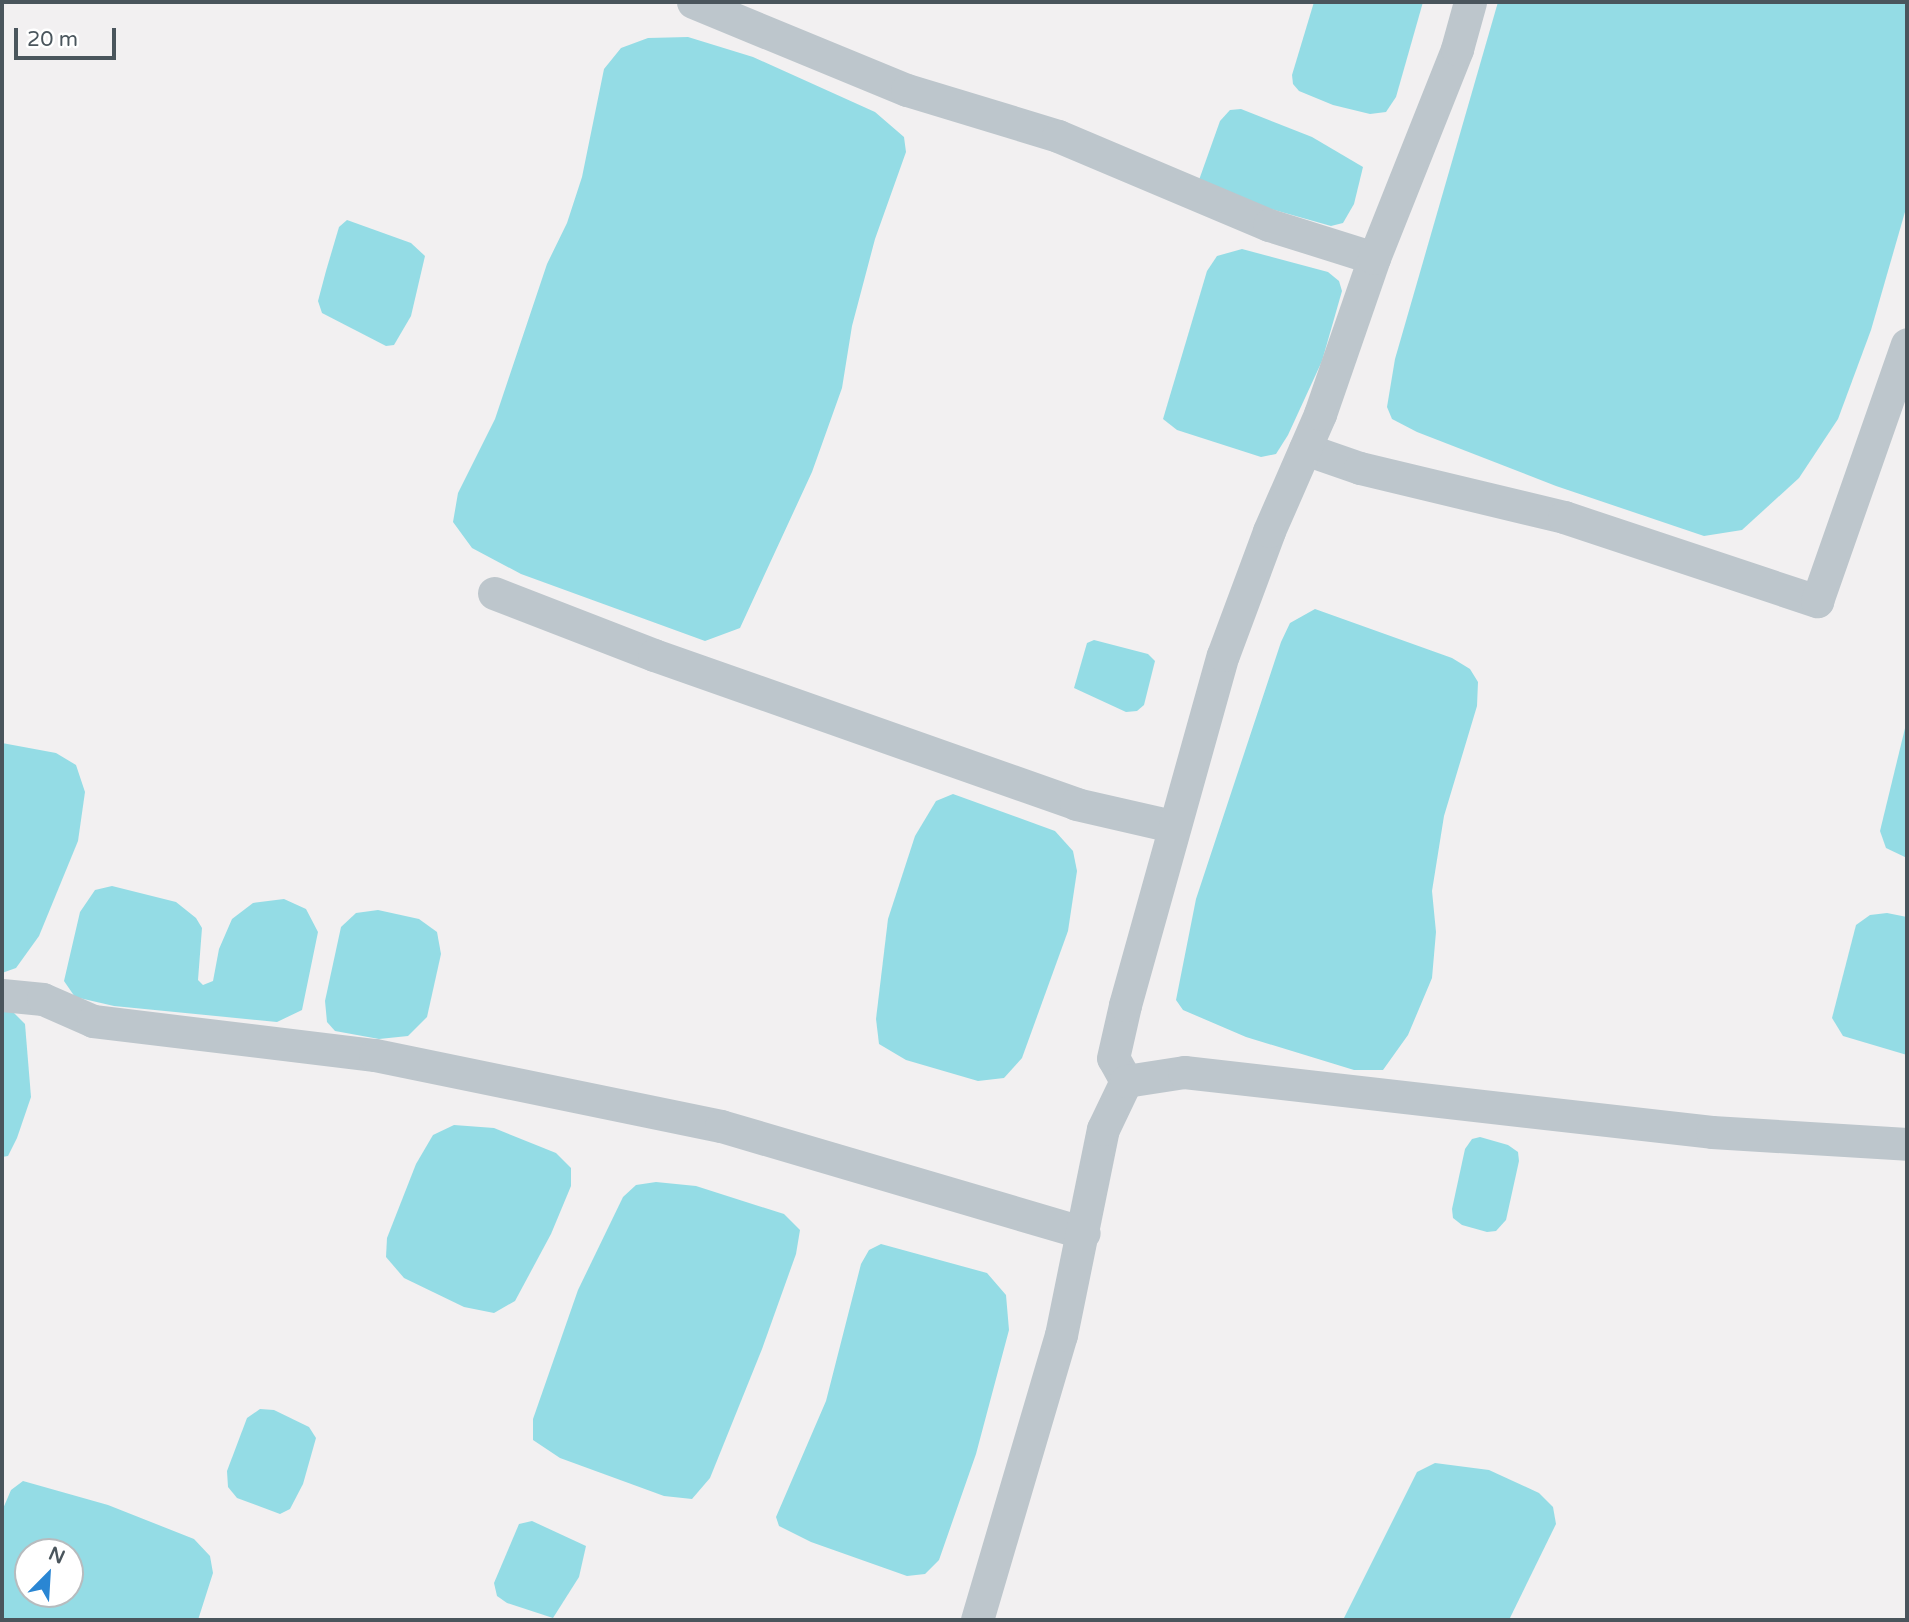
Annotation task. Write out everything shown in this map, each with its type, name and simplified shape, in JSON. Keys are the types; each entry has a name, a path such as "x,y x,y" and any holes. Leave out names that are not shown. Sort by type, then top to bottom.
{"street":[{"path":"693,2 907,90 1058,136 1269,225 1374,258"},
{"path":"1126,1081 1113,1058 1172,826 1223,655 1305,449 1374,258 1457,49 1470,2"},
{"path":"1305,449 1360,468 1564,517 1817,601 1907,344"},
{"path":"494,593 654,654 1076,804 1172,826"},
{"path":"2,995 43,999 93,1021 376,1055 721,1126 1084,1233"},
{"path":"1126,1081 1160,1073 1213,1074 1698,1131 1907,1144"},
{"path":"976,1620 1033,1438 1084,1233 1103,1129 1126,1081"}],"water":[{"path":"1314,2 1423,2 1396,97 1386,112 1370,114 1333,105 1299,91 1293,84 1292,75"},
{"path":"1498,2 1907,2 1907,205 1871,330 1838,419 1799,478 1742,530 1704,536 1556,486 1417,432 1392,419 1387,407 1395,359"},
{"path":"688,37 753,57 875,112 904,137 906,152 875,239 852,326 842,388 812,472 740,628 705,641 521,574 472,548 453,522 458,493 495,419 547,264 567,223 582,177 604,69 621,48 648,38"},
{"path":"1241,109 1312,137 1363,167 1354,204 1343,223 1331,226 1235,199 1199,180 1220,121 1230,110"},
{"path":"347,220 411,243 425,256 411,316 394,345 386,346 322,313 318,301 326,271 339,227"},
{"path":"1242,249 1328,272 1339,281 1342,291 1322,361 1288,435 1276,454 1261,457 1177,430 1163,419 1207,271 1217,256"},
{"path":"1315,609 1452,658 1470,669 1478,682 1477,706 1444,816 1432,891 1436,932 1432,978 1408,1035 1383,1070 1354,1070 1246,1037 1183,1010 1176,1000 1196,899 1281,642 1290,623"},
{"path":"1094,640 1148,654 1155,661 1144,705 1137,711 1126,712 1074,688 1087,643"},
{"path":"1907,720 1907,858 1886,848 1880,831"},
{"path":"2,743 56,753 76,765 85,792 78,841 39,936 16,968 2,973"},
{"path":"953,794 1055,831 1073,851 1077,871 1068,931 1022,1058 1004,1078 978,1081 906,1060 879,1044 876,1019 888,919 915,836 936,801"},
{"path":"112,886 176,902 196,918 202,928 198,980 203,985 213,981 219,949 232,919 253,903 284,899 306,909 318,932 302,1010 277,1022 114,1006 75,997 64,981 80,912 95,890"},
{"path":"378,910 419,919 437,932 441,954 427,1017 408,1036 379,1039 335,1031 327,1022 325,1001 341,927 356,913"},
{"path":"1887,913 1907,917 1907,1055 1843,1036 1832,1018 1856,925 1870,915"},
{"path":"2,1009 12,1011 25,1024 31,1097 17,1138 8,1156 2,1157"},
{"path":"454,1125 494,1128 556,1153 571,1168 571,1186 551,1234 515,1301 494,1313 464,1307 404,1278 386,1257 387,1238 416,1164 433,1135"},
{"path":"1480,1137 1508,1145 1518,1152 1519,1161 1506,1220 1496,1231 1487,1232 1462,1225 1453,1218 1452,1209 1465,1149 1472,1139"},
{"path":"656,1182 696,1186 784,1214 800,1230 796,1254 762,1349 710,1478 692,1499 664,1496 560,1458 533,1440 533,1419 578,1290 623,1197 636,1185"},
{"path":"881,1244 987,1273 1006,1295 1009,1330 976,1454 939,1560 925,1574 907,1576 811,1542 779,1526 776,1517 826,1401 861,1264 869,1250"},
{"path":"260,1409 274,1410 309,1427 316,1438 303,1484 290,1509 280,1514 237,1498 228,1487 227,1471 247,1418"},
{"path":"1435,1463 1489,1470 1539,1493 1553,1507 1556,1524 1509,1620 1343,1620 1417,1472"},
{"path":"23,1481 108,1505 194,1539 210,1556 213,1573 198,1620 2,1620 2,1511 11,1490"},
{"path":"532,1521 586,1546 579,1577 553,1618 507,1603 497,1596 494,1583 519,1524"}]}
